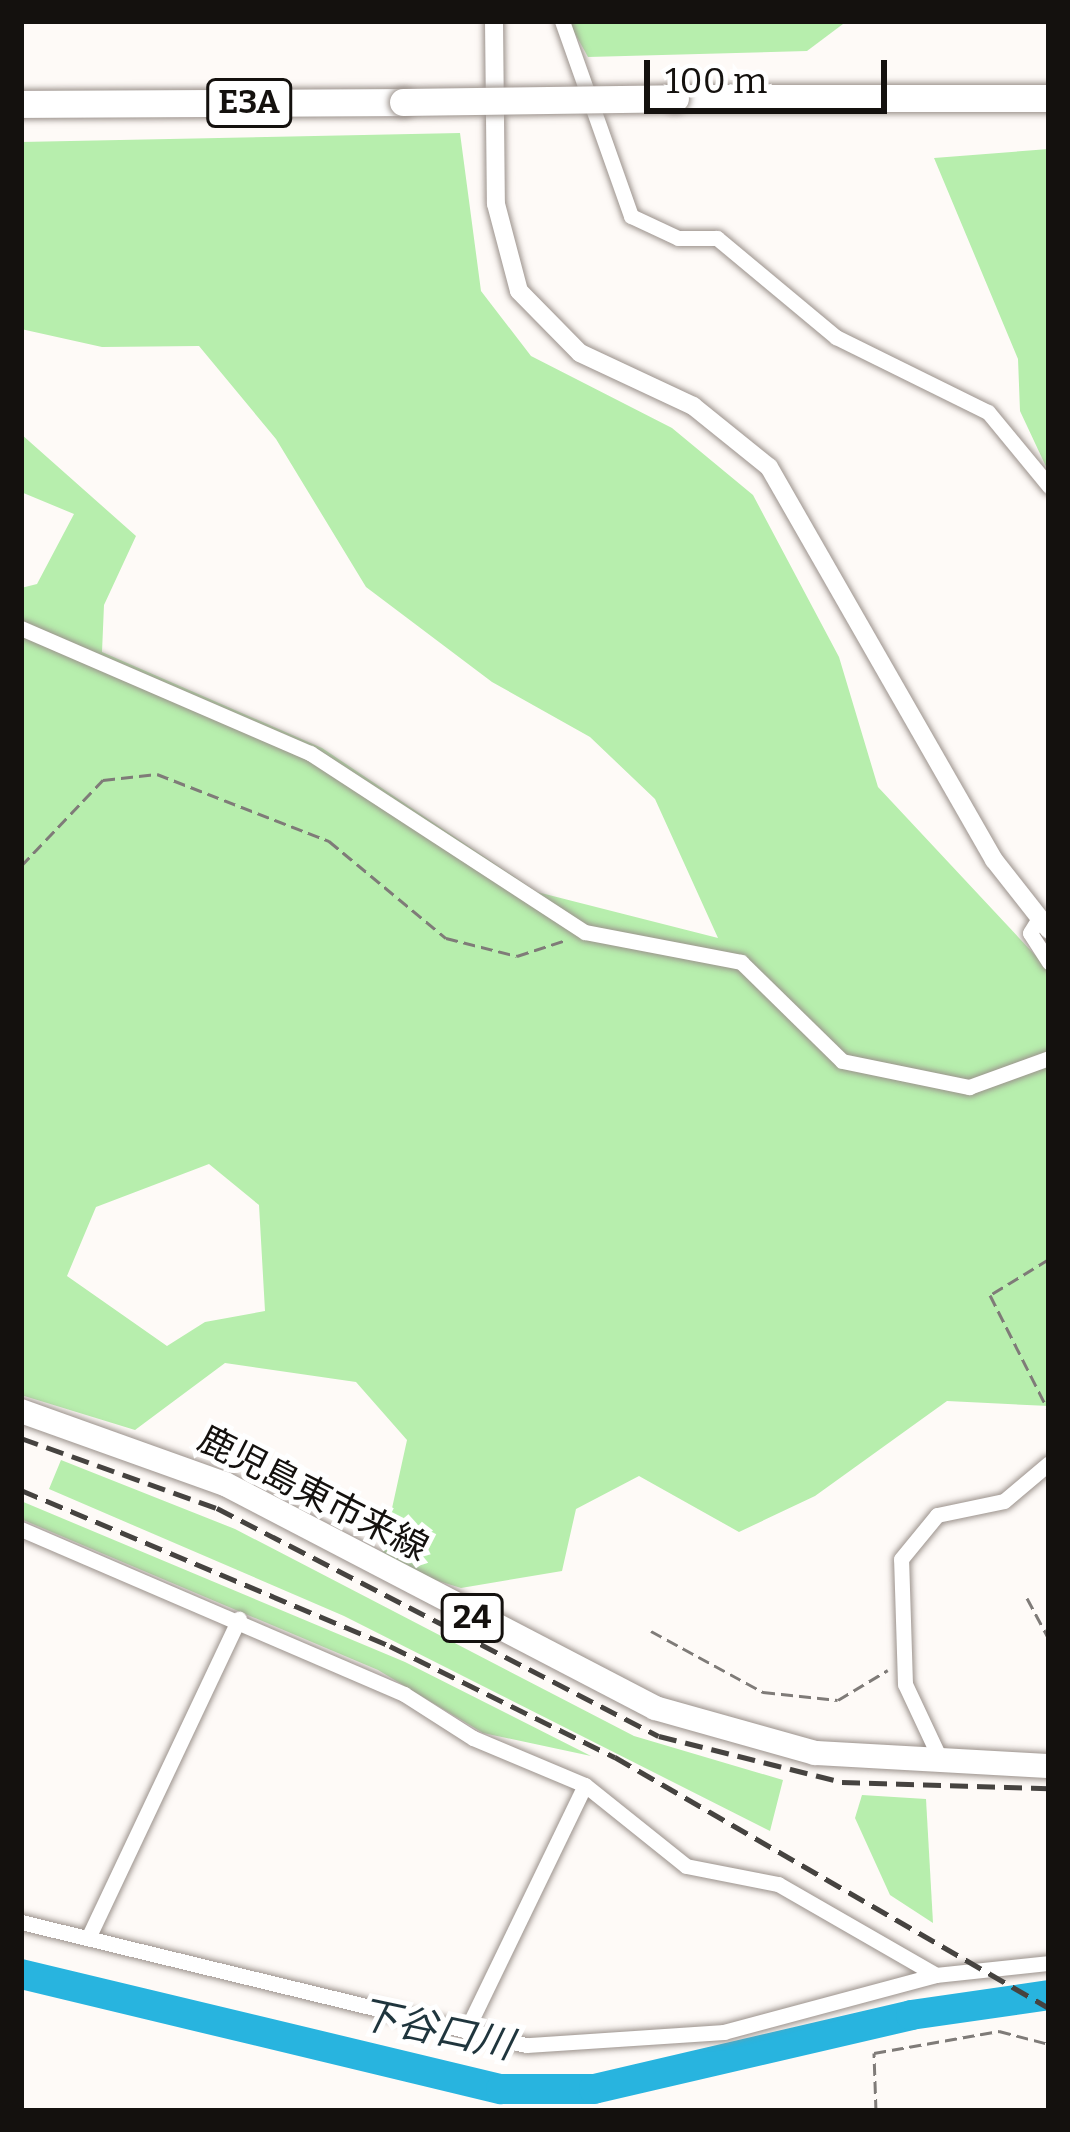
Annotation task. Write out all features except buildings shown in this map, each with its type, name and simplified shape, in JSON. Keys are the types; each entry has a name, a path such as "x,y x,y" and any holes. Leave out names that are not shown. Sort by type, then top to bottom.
{"highway":[{"name":"E3A","path":"21,107 1049,98"}],"main road":[{"name":"鹿児島東市来線","path":"21,1411 225,1484 655,1708 815,1753 943,1764 1049,1766"}],"street":[{"path":"494,21 496,204 519,291 580,353 693,406 769,467 1043,925 1030,933 1049,962"},
{"path":"562,21 631,216 678,238 717,238 836,338 988,412 1049,486"},
{"path":"21,628 310,753 585,932 741,962 825,1050 866,1069 970,1087 1049,1058"},
{"path":"943,1764 905,1684 901,1559 937,1515 1004,1501 1049,1463"},
{"path":"21,1529 239,1619 585,1785 686,1866 778,1884 936,1975"},
{"path":"88,1936 239,1619"},
{"path":"466,2031 585,1785"},
{"path":"21,1922 526,2045 724,2032 936,1975 1049,1964"}],"path":[{"path":"21,866 103,780 158,774 329,841 446,938 517,956 585,932"},
{"path":"1049,1259 989,1295 1049,1412"},
{"path":"1027,1598 1049,1639"},
{"path":"651,1631 763,1692 838,1700 907,1652"},
{"path":"876,2111 874,2053 999,2031 1049,2044"}],"green space":[{"path":"568,21 847,21 807,51 588,57"},
{"path":"460,133 481,291 531,356 672,428 753,495 839,657 878,787 1049,970 1049,1406 947,1401 815,1496 739,1532 639,1476 576,1509 562,1571 461,1588 380,1563 407,1440 356,1382 225,1363 135,1430 21,1395 21,588 37,584 74,514 21,492 21,434 136,536 104,605 102,652 322,748 537,892 718,938 655,799 590,737 492,682 366,587 276,439 199,346 102,347 21,329 21,142","holes":["209,1164 259,1205 265,1311 205,1322 167,1346 67,1276 96,1207"]},
{"path":"1049,149 1049,473 1020,411 1018,359 934,158"},
{"path":"61,1460 235,1529 634,1736 783,1780 770,1831 344,1616 49,1489"},
{"path":"21,1501 405,1662 591,1756 483,1733 378,1670 21,1519"},
{"path":"862,1795 926,1799 933,1923 890,1895 855,1818"}],"waterway":[{"name":"下谷口川","path":"21,1974 501,2089 594,2089 911,2015 1049,1995"}],"railway":[{"path":"21,1438 217,1508 659,1736 842,1782 1049,1788"},
{"path":"21,1490 390,1646 615,1757 1049,2008"}]}
